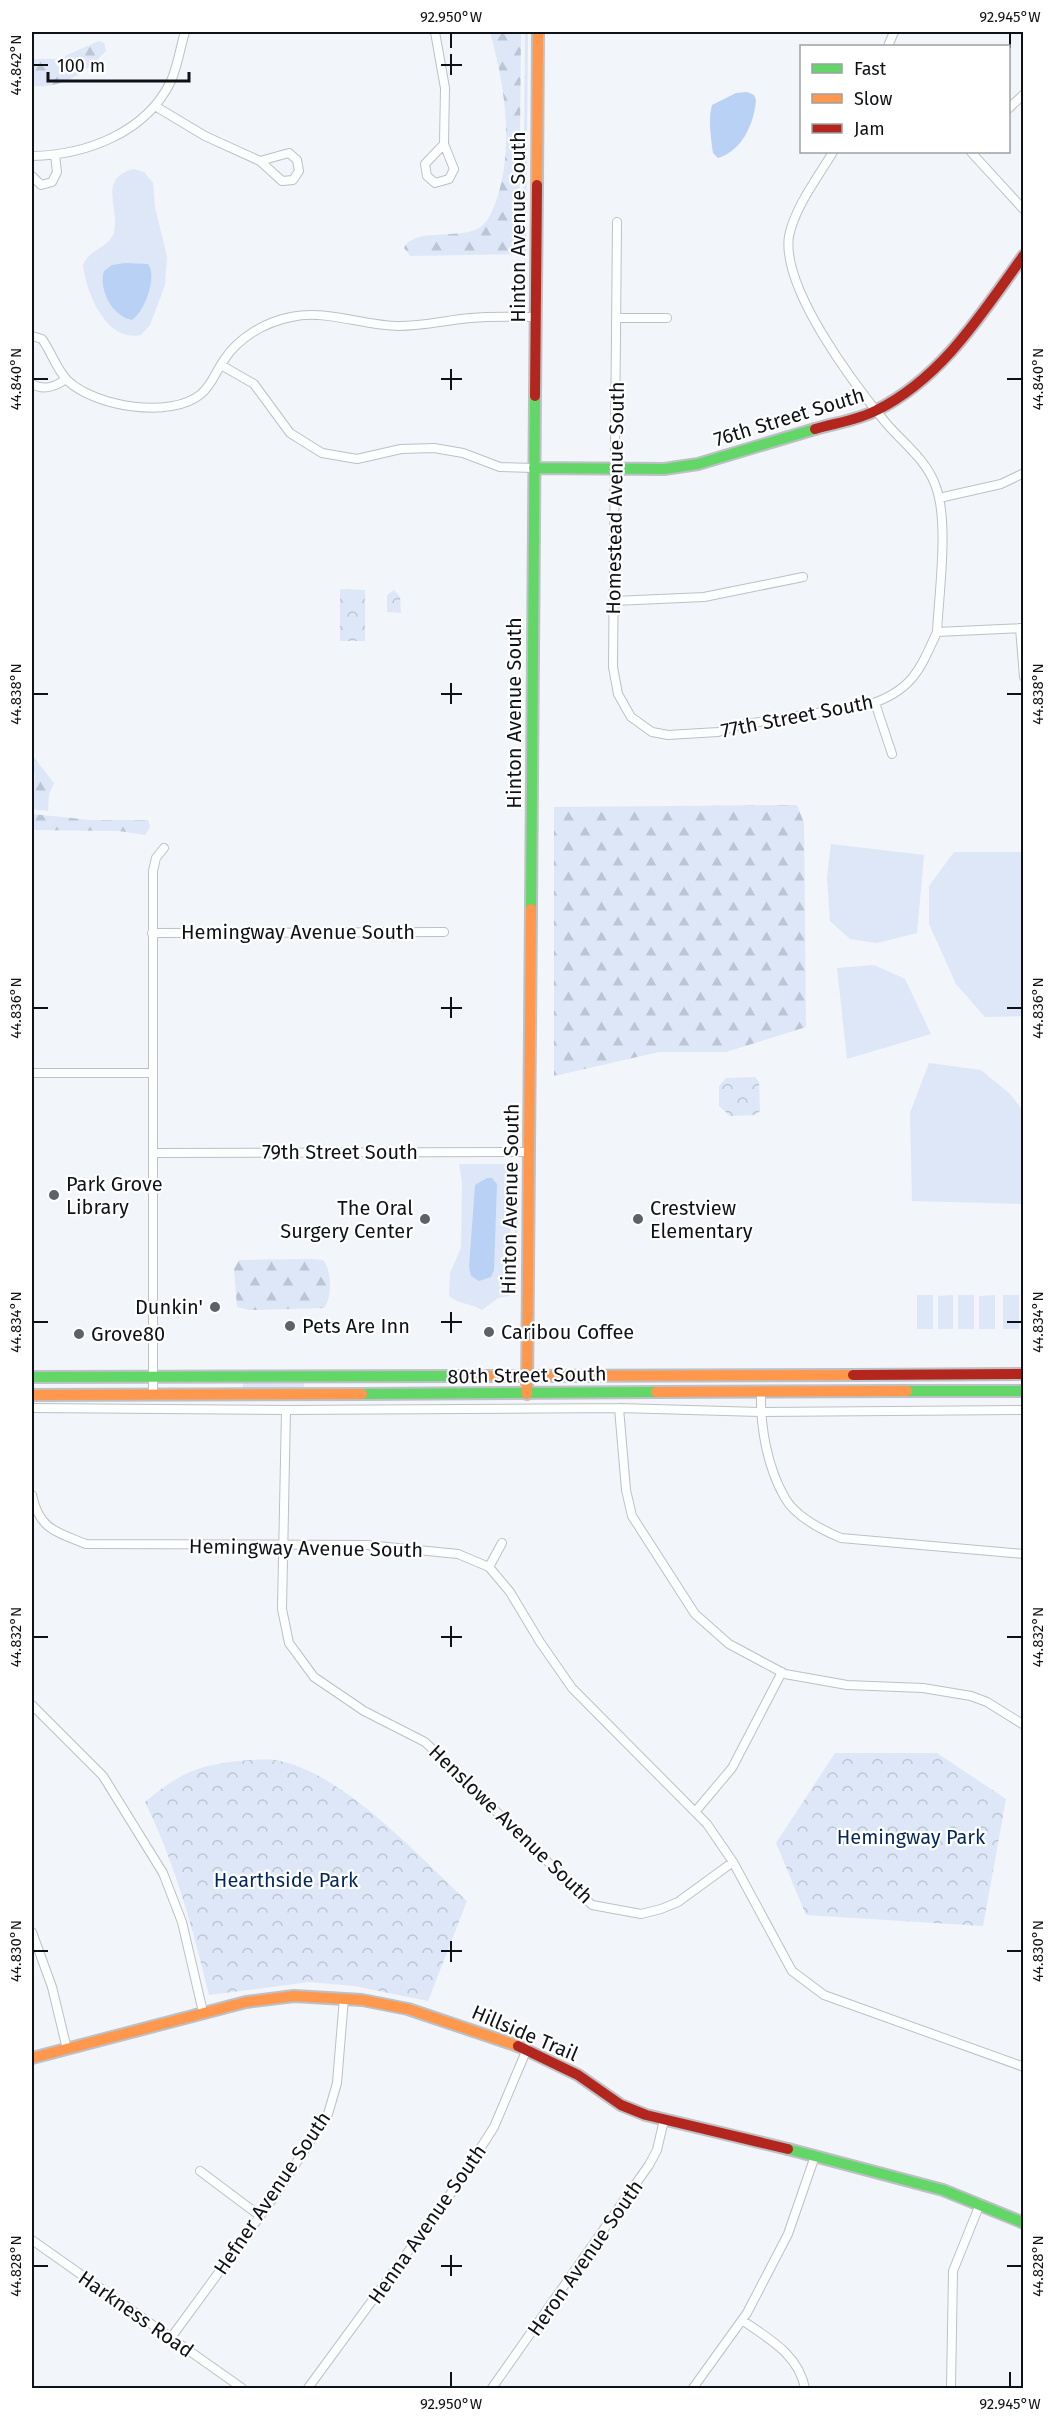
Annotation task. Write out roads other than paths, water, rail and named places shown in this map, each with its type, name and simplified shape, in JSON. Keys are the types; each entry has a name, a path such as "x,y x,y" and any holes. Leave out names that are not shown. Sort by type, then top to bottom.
{"main road":[{"name":"Hinton Avenue South","path":"526,1394 538,32"},
{"name":"76th Street South","path":"534,468 664,469 698,464 876,411 921,381 954,351 1023,255"},
{"name":"80th Street South","path":"32,1377 1023,1374"},
{"name":"80th Street South","path":"32,1395 1023,1391"},
{"name":"Hillside Trail","path":"32,2058 246,2002 294,1996 344,1998 408,2009 527,2049 578,2075 621,2105 664,2120 815,2156 943,2190 1023,2223"}],"street":[{"path":"32,156 78,151 109,139 134,124 154,106 173,76 185,32"},
{"path":"435,32 444,81 444,144 454,172 447,181 435,183 427,176 425,164 444,144"},
{"path":"1010,107 1023,94"},
{"path":"154,106 213,140 260,161 274,176 284,182 293,180 299,169 296,158 286,153 260,161"},
{"path":"832,153 795,220 789,237 789,257 795,279 827,344 876,411 923,461 939,498 941,535 937,632 1022,628 1023,677"},
{"path":"972,153 1023,210"},
{"path":"32,176 41,185 52,182 57,172 55,155"},
{"name":"Homestead Avenue South","path":"617,222 613,668 622,706 631,717 652,732 678,735"},
{"path":"32,336 43,340 66,379 79,389 108,401 136,407 165,407 184,404 200,394 234,348 250,334 267,325 294,316 326,316 363,324 400,326 474,318 535,317"},
{"path":"617,318 667,318"},
{"path":"220,365 254,384 290,433 305,445 322,453 357,459 401,449 434,448 463,453 502,467 534,468"},
{"path":"32,384 51,387 66,379"},
{"path":"939,498 1001,484 1023,473"},
{"path":"614,601 704,597 803,577"},
{"name":"77th Street South","path":"678,735 718,732 740,725 875,703 890,698 905,688 921,668 937,632"},
{"path":"875,703 892,754"},
{"name":"Hemingway Avenue South","path":"153,1395 153,868 156,858 164,848"},
{"name":"Hemingway Avenue South","path":"152,933 444,932"},
{"path":"32,1073 153,1073"},
{"name":"79th Street South","path":"153,1153 528,1152"},
{"path":"761,1391 760,1412 769,1460 785,1500 821,1529 841,1538 1023,1554"},
{"name":"80th Street South","path":"32,1408 286,1410 619,1408 760,1412 1023,1410"},
{"path":"619,1408 626,1490 632,1516 648,1545 695,1614 729,1644 782,1672 847,1685 923,1688 971,1696 987,1702 1023,1725"},
{"name":"Henslowe Avenue South","path":"286,1410 281,1576 284,1624 289,1643 309,1671 364,1711 424,1742 592,1905 641,1914 662,1909 678,1902 733,1862"},
{"name":"Hemingway Avenue South","path":"32,1495 37,1517 52,1531 86,1544 367,1545 429,1549 458,1554 489,1567 510,1592 540,1642 572,1688 707,1824 733,1862 792,1971 824,1995 1023,2067"},
{"path":"489,1567 502,1543"},
{"path":"695,1812 732,1768 782,1672"},
{"path":"32,1705 103,1776 163,1873 182,1922 203,2012"},
{"path":"32,1932 52,1987 68,2049"},
{"name":"Hefner Avenue South","path":"170,2339 260,2216 328,2114 338,2073 344,1998"},
{"name":"Henna Avenue South","path":"308,2388 457,2185 494,2127 527,2049"},
{"name":"Heron Avenue South","path":"492,2388 650,2166 657,2150 664,2120"},
{"path":"693,2388 742,2320 788,2234 815,2156"},
{"path":"200,2171 260,2216"},
{"path":"951,2388 953,2271 980,2204"},
{"name":"Harkness Road","path":"32,2240 242,2388"},
{"path":"742,2320 791,2356 798,2367 805,2388"}],"water":[{"path":"747,92 754,95 756,100 753,118 740,143 718,158 713,153 711,141 712,105 736,93"},
{"path":"148,264 151,270 145,302 132,320 125,318 113,308 103,286 104,271 112,265"},
{"path":"487,1178 492,1178 497,1184 494,1270 491,1277 479,1281 471,1276 469,1267 475,1185"}],"place":[{"name":"Park Grove Library","path":"54,1195"},
{"name":"The Oral Surgery Center","path":"425,1219"},
{"name":"Crestview Elementary","path":"638,1219"},
{"name":"Dunkin'","path":"215,1307"},
{"name":"Pets Are Inn","path":"290,1326"},
{"name":"Caribou Coffee","path":"489,1332"},
{"name":"Grove80","path":"79,1334"}],"park label":[{"name":"Hemingway Park","path":"911,1837"},
{"name":"Hearthside Park","path":"286,1880"}]}
